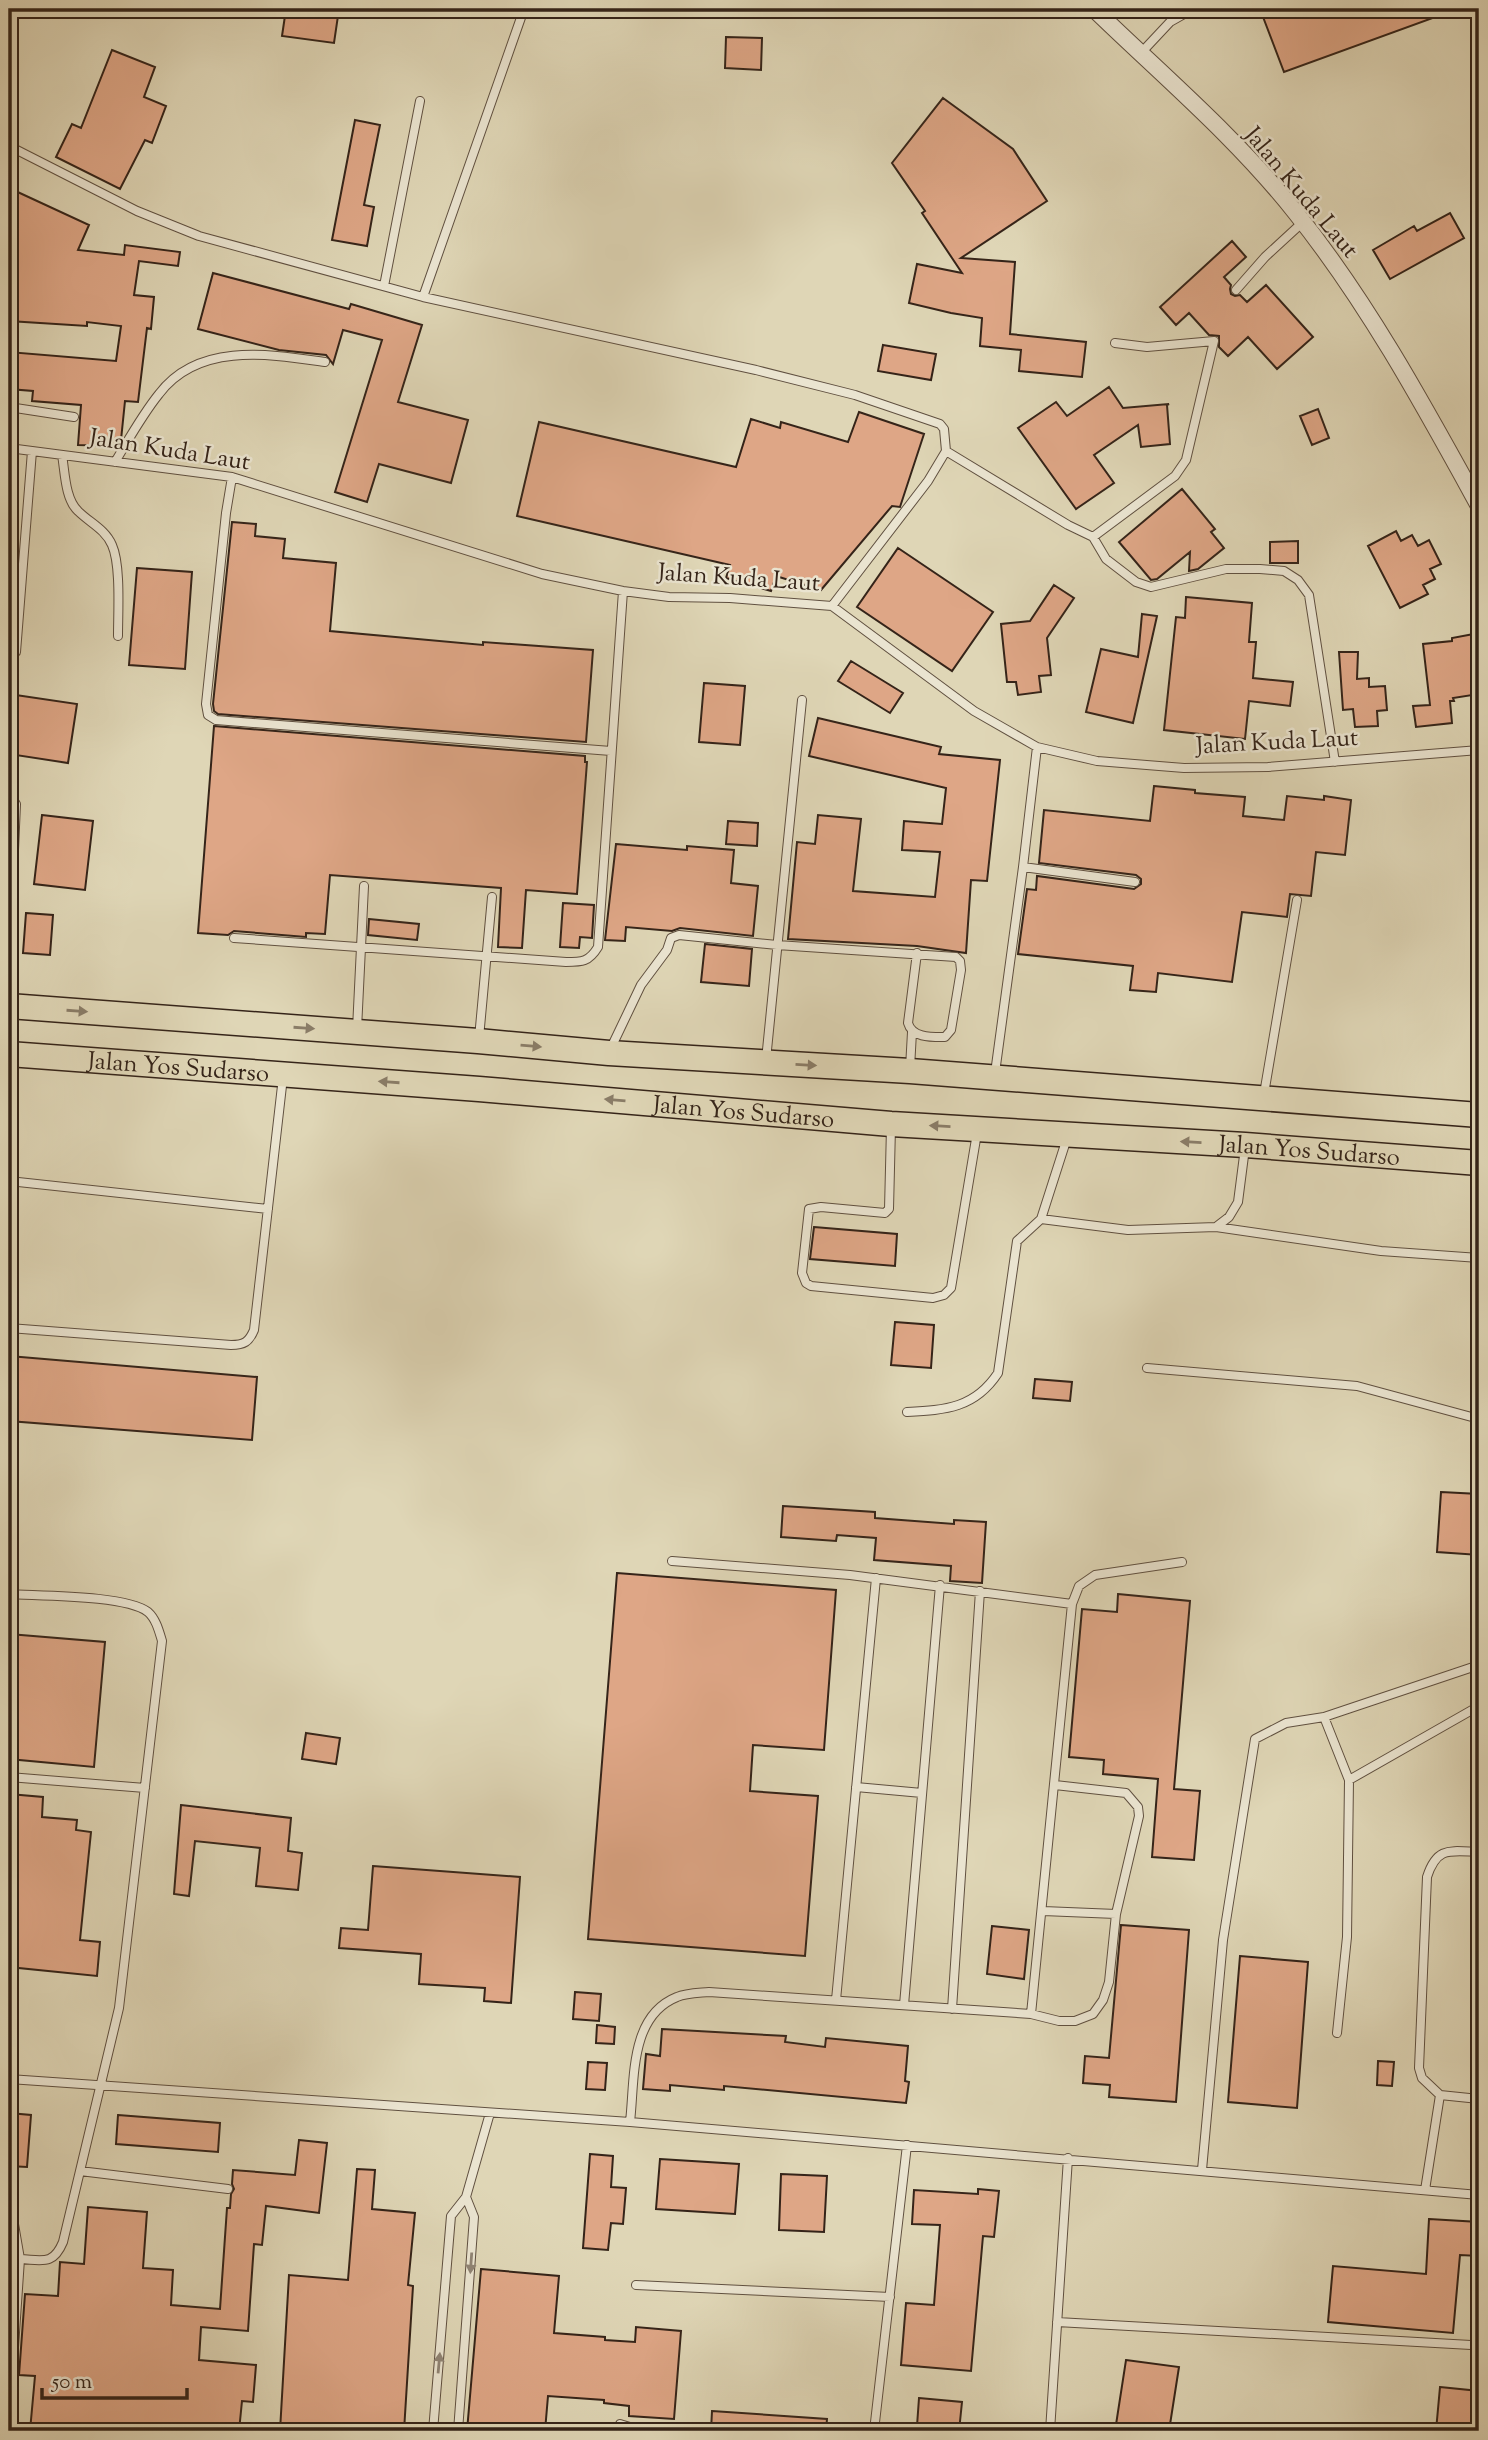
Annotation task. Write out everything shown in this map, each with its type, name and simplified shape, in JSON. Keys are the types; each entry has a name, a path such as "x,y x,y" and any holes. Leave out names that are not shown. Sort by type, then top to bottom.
{"main road":[{"name":"Jalan Yos Sudarso","path":"9,1006 609,1053 910,1071 1479,1115"},
{"name":"Jalan Yos Sudarso","path":"9,1054 891,1124 1245,1145 1479,1163"}],"street":[{"name":"Jalan Kuda Laut","path":"1094,9 1252,161 1303,222 1340,273 1399,365 1479,506"}],"lane":[{"path":"423,297 524,9"},
{"path":"1140,54 1170,22 1193,9"},
{"path":"384,286 419,101"},
{"path":"9,146 137,211 199,236 423,297 756,370 855,395 940,424 944,429 946,452 928,481 832,606"},
{"path":"1236,290 1265,257 1303,222"},
{"path":"1093,537 1182,469 1214,341 1147,347 1115,343"},
{"path":"115,462 159,392 179,374 202,363 228,355 275,355 325,362"},
{"path":"9,407 74,417"},
{"name":"Jalan Kuda Laut","path":"9,448 232,477 542,574 623,591 669,597 730,598 832,606 974,711 1037,747 1097,761 1184,768 1268,767 1479,750"},
{"path":"9,657 16,652 32,451"},
{"path":"946,452 1068,525 1093,537 1106,559 1136,582 1152,587 1226,569 1284,571 1298,580 1309,595 1335,762"},
{"path":"62,455 72,504 78,512 100,528 111,541 116,555 118,636"},
{"path":"232,477 206,704 208,715 216,720 611,751"},
{"path":"233,938 584,962 592,957 598,947 623,591"},
{"path":"765,1063 802,700"},
{"path":"994,1079 1037,747"},
{"path":"9,795 16,804 9,964"},
{"path":"1023,867 1135,882"},
{"path":"357,1032 364,886"},
{"path":"478,1041 492,897"},
{"path":"1263,1100 1297,900"},
{"path":"609,1053 641,985 667,950 671,938 678,935 777,945 956,957 960,961 961,970 948,1035 942,1037 912,1032"},
{"path":"910,1071 912,1032 908,1023 917,953"},
{"path":"9,1328 241,1345 250,1340 254,1330 284,1074"},
{"path":"891,1124 889,1209 885,1213 821,1207 809,1209 803,1273 806,1283 811,1286 933,1298 944,1295 951,1288 977,1128"},
{"path":"907,1412 940,1410 965,1404 987,1389 998,1373 1017,1241 1041,1219 1068,1135"},
{"path":"1216,1227 1229,1217 1238,1202 1245,1145"},
{"path":"9,1181 268,1209"},
{"path":"1041,1219 1128,1230 1216,1227 1381,1251 1479,1258"},
{"path":"1147,1368 1357,1386 1479,1419"},
{"path":"672,1561 876,1578 1072,1604"},
{"path":"1031,2014 1072,1604 1079,1586 1095,1575 1182,1562"},
{"path":"836,2000 876,1578"},
{"path":"904,2005 940,1586"},
{"path":"952,2009 980,1591"},
{"path":"9,1594 113,1601 138,1606 150,1614 158,1626 162,1641 119,2008 63,2242 57,2254 49,2260 20,2259"},
{"path":"1202,2170 1223,1940 1255,1739 1286,1723 1324,1717 1479,1665"},
{"path":"1349,1780 1479,1706"},
{"path":"1324,1717 1349,1780 1347,1937 1337,2033"},
{"path":"9,1777 145,1788"},
{"path":"630,2122 639,2037 652,2014 677,1997 709,1992 1031,2014 1059,2021 1076,2021 1093,2014 1103,2000 1109,1982 1116,1914 1139,1816 1138,1807 1126,1793 1055,1784"},
{"path":"856,1787 922,1793"},
{"path":"1479,1852 1452,1851 1439,1854 1427,1877 1419,2068 1422,2078 1440,2095 1479,2099"},
{"path":"1043,1911 1116,1914"},
{"path":"9,2079 630,2122 1479,2195"},
{"path":"1425,2190 1440,2095"},
{"path":"433,2431 451,2216 466,2197 489,2112"},
{"path":"874,2431 907,2145"},
{"path":"1050,2431 1068,2158"},
{"path":"80,2171 228,2189"},
{"path":"9,2196 20,2259 10,2406"},
{"path":"458,2431 474,2217 466,2197"},
{"path":"636,2285 890,2297"},
{"path":"1057,2322 1471,2345"},
{"path":"620,2424 643,2431"}],"building":[{"path":"286,9 339,9 334,43 282,36"},
{"path":"1260,9 1451,9 1452,11 1284,72"},
{"path":"726,37 762,38 761,70 725,68"},
{"path":"112,50 155,67 144,97 166,106 152,143 145,140 120,189 56,157 72,124 81,128"},
{"path":"943,98 1013,149 1047,201 961,258 1015,262 1010,334 1086,342 1082,377 1019,371 1021,350 980,346 982,318 909,303 917,264 962,273 892,163"},
{"path":"355,120 380,125 364,205 374,207 367,246 332,240"},
{"path":"9,188 89,225 78,250 124,255 125,245 180,252 178,266 139,261 134,295 154,297 151,329 147,328 138,402 125,401 121,440 117,446 78,445 81,405 32,401 33,391 9,389 9,352 116,361 121,326 87,322 87,326 9,321"},
{"path":"1450,213 1464,238 1390,279 1373,250 1414,226 1417,231"},
{"path":"1232,241 1246,257 1224,277 1231,285 1231,294 1240,295 1247,302 1266,285 1313,337 1277,369 1248,337 1228,356 1219,347 1219,336 1209,335 1189,313 1176,325 1160,307"},
{"path":"213,273 349,309 351,304 422,325 398,402 468,420 451,483 379,464 367,502 335,492 382,340 343,330 333,364 326,355 279,350 198,329"},
{"path":"883,345 936,354 931,380 878,371"},
{"path":"1109,387 1123,408 1169,404 1170,444 1141,447 1138,425 1094,455 1114,483 1076,509 1018,428 1056,402 1067,416"},
{"path":"1318,409 1329,438 1312,445 1300,416"},
{"path":"859,412 924,434 900,507 892,506 821,590 776,576 771,591 726,578 730,565 517,516 539,422 736,467 751,419 780,428 781,422 848,442"},
{"path":"1182,489 1215,529 1211,532 1224,548 1198,569 1189,571 1190,552 1157,579 1151,580 1119,542"},
{"path":"232,522 256,524 255,536 285,539 283,558 336,563 330,631 483,645 483,642 593,650 586,742 218,714 214,711 213,704"},
{"path":"1396,531 1401,541 1412,535 1418,546 1429,540 1441,564 1430,569 1435,579 1423,585 1428,594 1400,608 1368,546"},
{"path":"1298,541 1298,563 1270,563 1270,542"},
{"path":"898,548 993,612 952,671 857,607"},
{"path":"137,568 192,572 185,669 129,665"},
{"path":"1054,585 1074,598 1047,638 1051,675 1039,676 1041,692 1018,695 1016,682 1007,682 1001,624 1030,621"},
{"path":"1186,597 1252,603 1249,642 1256,642 1253,678 1293,682 1290,706 1249,701 1245,739 1164,730 1176,617 1185,618"},
{"path":"1142,614 1157,616 1133,723 1086,712 1101,649 1138,657"},
{"path":"1479,633 1479,694 1453,698 1454,701 1450,701 1452,723 1416,727 1413,706 1430,705 1423,644 1452,641 1452,638"},
{"path":"1339,652 1358,652 1357,679 1369,678 1369,687 1385,686 1387,710 1377,711 1378,726 1355,727 1353,709 1343,710"},
{"path":"851,661 903,693 890,713 838,681"},
{"path":"704,683 745,686 740,745 699,742"},
{"path":"9,694 77,704 68,763 9,754"},
{"path":"818,718 941,747 939,754 1000,760 987,881 971,880 966,953 917,946 788,939 797,842 815,844 818,815 861,819 853,891 935,897 940,852 902,850 904,821 942,824 946,788 809,756"},
{"path":"214,726 585,756 587,762 577,894 526,890 522,948 498,947 501,888 330,875 325,934 306,933 306,937 234,931 228,935 198,933"},
{"path":"1154,786 1245,797 1243,816 1284,820 1287,796 1324,800 1324,796 1351,800 1345,855 1316,852 1311,896 1290,894 1287,917 1242,912 1232,982 1158,973 1156,992 1130,990 1133,966 1018,954 1027,889 1036,890 1037,876 1134,889 1141,884 1141,879 1136,875 1039,863 1044,810 1150,821"},
{"path":"42,815 93,821 85,890 34,884"},
{"path":"728,821 758,823 757,846 726,844"},
{"path":"616,844 687,850 687,846 734,850 731,883 758,886 753,936 680,928 672,931 626,927 625,941 605,940"},
{"path":"563,903 594,905 592,938 580,937 579,948 560,947"},
{"path":"26,913 53,915 50,955 23,953"},
{"path":"369,919 419,924 417,940 368,935"},
{"path":"705,944 752,949 749,986 701,982"},
{"path":"814,1227 897,1234 895,1266 810,1259"},
{"path":"895,1322 934,1325 931,1368 891,1365"},
{"path":"9,1356 257,1377 252,1440 9,1421"},
{"path":"1035,1379 1072,1382 1070,1401 1033,1398"},
{"path":"1441,1492 1479,1494 1479,1555 1437,1552"},
{"path":"783,1506 875,1512 875,1518 954,1524 954,1520 986,1522 982,1583 950,1581 951,1566 874,1560 876,1538 837,1535 836,1541 781,1537"},
{"path":"617,1573 836,1590 824,1750 753,1745 750,1791 818,1796 805,1956 588,1939"},
{"path":"1118,1594 1190,1601 1174,1789 1200,1791 1194,1860 1152,1857 1158,1779 1103,1774 1104,1760 1069,1757 1082,1609 1117,1612"},
{"path":"9,1634 105,1642 94,1767 9,1759"},
{"path":"306,1733 340,1738 336,1764 302,1759"},
{"path":"9,1794 43,1797 42,1817 77,1820 76,1830 91,1832 80,1940 100,1942 97,1976 9,1967"},
{"path":"181,1805 291,1818 288,1851 302,1853 298,1890 256,1886 260,1848 195,1841 189,1896 174,1894"},
{"path":"373,1866 520,1877 511,2003 484,2001 485,1988 419,1984 421,1954 339,1948 341,1928 368,1930"},
{"path":"1121,1925 1189,1930 1176,2102 1109,2097 1110,2085 1083,2083 1085,2056 1109,2058"},
{"path":"992,1926 1029,1930 1024,1979 987,1974"},
{"path":"1240,1956 1308,1962 1297,2108 1228,2102"},
{"path":"575,1992 601,1994 599,2021 573,2019"},
{"path":"597,2025 615,2027 614,2044 596,2043"},
{"path":"662,2029 786,2036 785,2042 825,2047 826,2038 908,2046 905,2081 909,2082 906,2103 724,2086 724,2090 670,2085 670,2091 643,2089 646,2054 660,2056"},
{"path":"1378,2061 1394,2062 1392,2086 1377,2085"},
{"path":"588,2062 607,2063 605,2090 586,2089"},
{"path":"9,2113 31,2115 27,2167 9,2166"},
{"path":"118,2115 220,2123 218,2152 116,2144"},
{"path":"299,2140 327,2143 319,2213 266,2206 262,2245 254,2244 248,2331 201,2327 199,2360 256,2365 253,2402 242,2401 239,2431 30,2431 35,2376 19,2375 25,2294 58,2296 60,2262 84,2264 88,2207 147,2212 143,2268 173,2270 171,2305 220,2309 227,2208 230,2208 234,2189 233,2170 295,2175"},
{"path":"590,2154 613,2156 611,2187 626,2188 623,2224 611,2223 608,2250 583,2248"},
{"path":"660,2159 739,2164 735,2214 656,2209"},
{"path":"357,2169 375,2170 372,2209 415,2213 408,2285 413,2286 404,2431 280,2431 289,2275 348,2280"},
{"path":"781,2174 827,2176 824,2232 779,2230"},
{"path":"978,2189 999,2191 994,2237 983,2236 971,2371 901,2365 906,2303 934,2305 940,2225 912,2224 914,2190 978,2194"},
{"path":"1429,2219 1479,2222 1479,2256 1460,2255 1453,2333 1328,2322 1333,2266 1426,2274"},
{"path":"481,2269 559,2276 554,2333 635,2342 636,2327 681,2331 674,2419 629,2416 629,2406 604,2403 604,2400 548,2396 545,2431 467,2431"},
{"path":"1126,2360 1179,2367 1169,2431 1115,2431"},
{"path":"1440,2387 1479,2391 1479,2431 1436,2431"},
{"path":"919,2398 962,2402 959,2431 921,2431 921,2426 917,2426"},
{"path":"712,2411 827,2419 826,2431 711,2431"}]}
